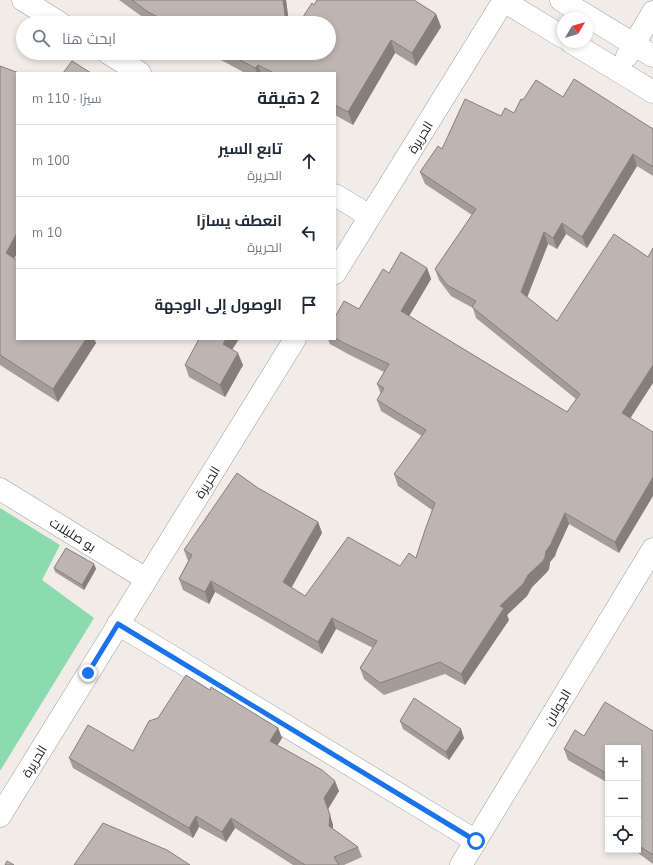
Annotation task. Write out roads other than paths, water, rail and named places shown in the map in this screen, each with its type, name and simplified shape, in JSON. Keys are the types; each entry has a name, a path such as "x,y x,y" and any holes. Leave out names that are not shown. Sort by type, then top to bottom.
{"street":[{"path":"23,0 49,16"},
{"path":"503,0 557,33"},
{"name":"الحريرة","path":"336,271 503,0"},
{"path":"561,0 653,56"},
{"path":"618,71 653,12"},
{"path":"581,48 653,92"},
{"path":"119,60 138,72"},
{"path":"336,195 370,216"},
{"name":"الحريرة","path":"0,816 293,340"},
{"name":"بو صليلات","path":"0,489 146,579"},
{"name":"الجولان","path":"462,865 653,550"},
{"path":"118,624 476,841"}]}
